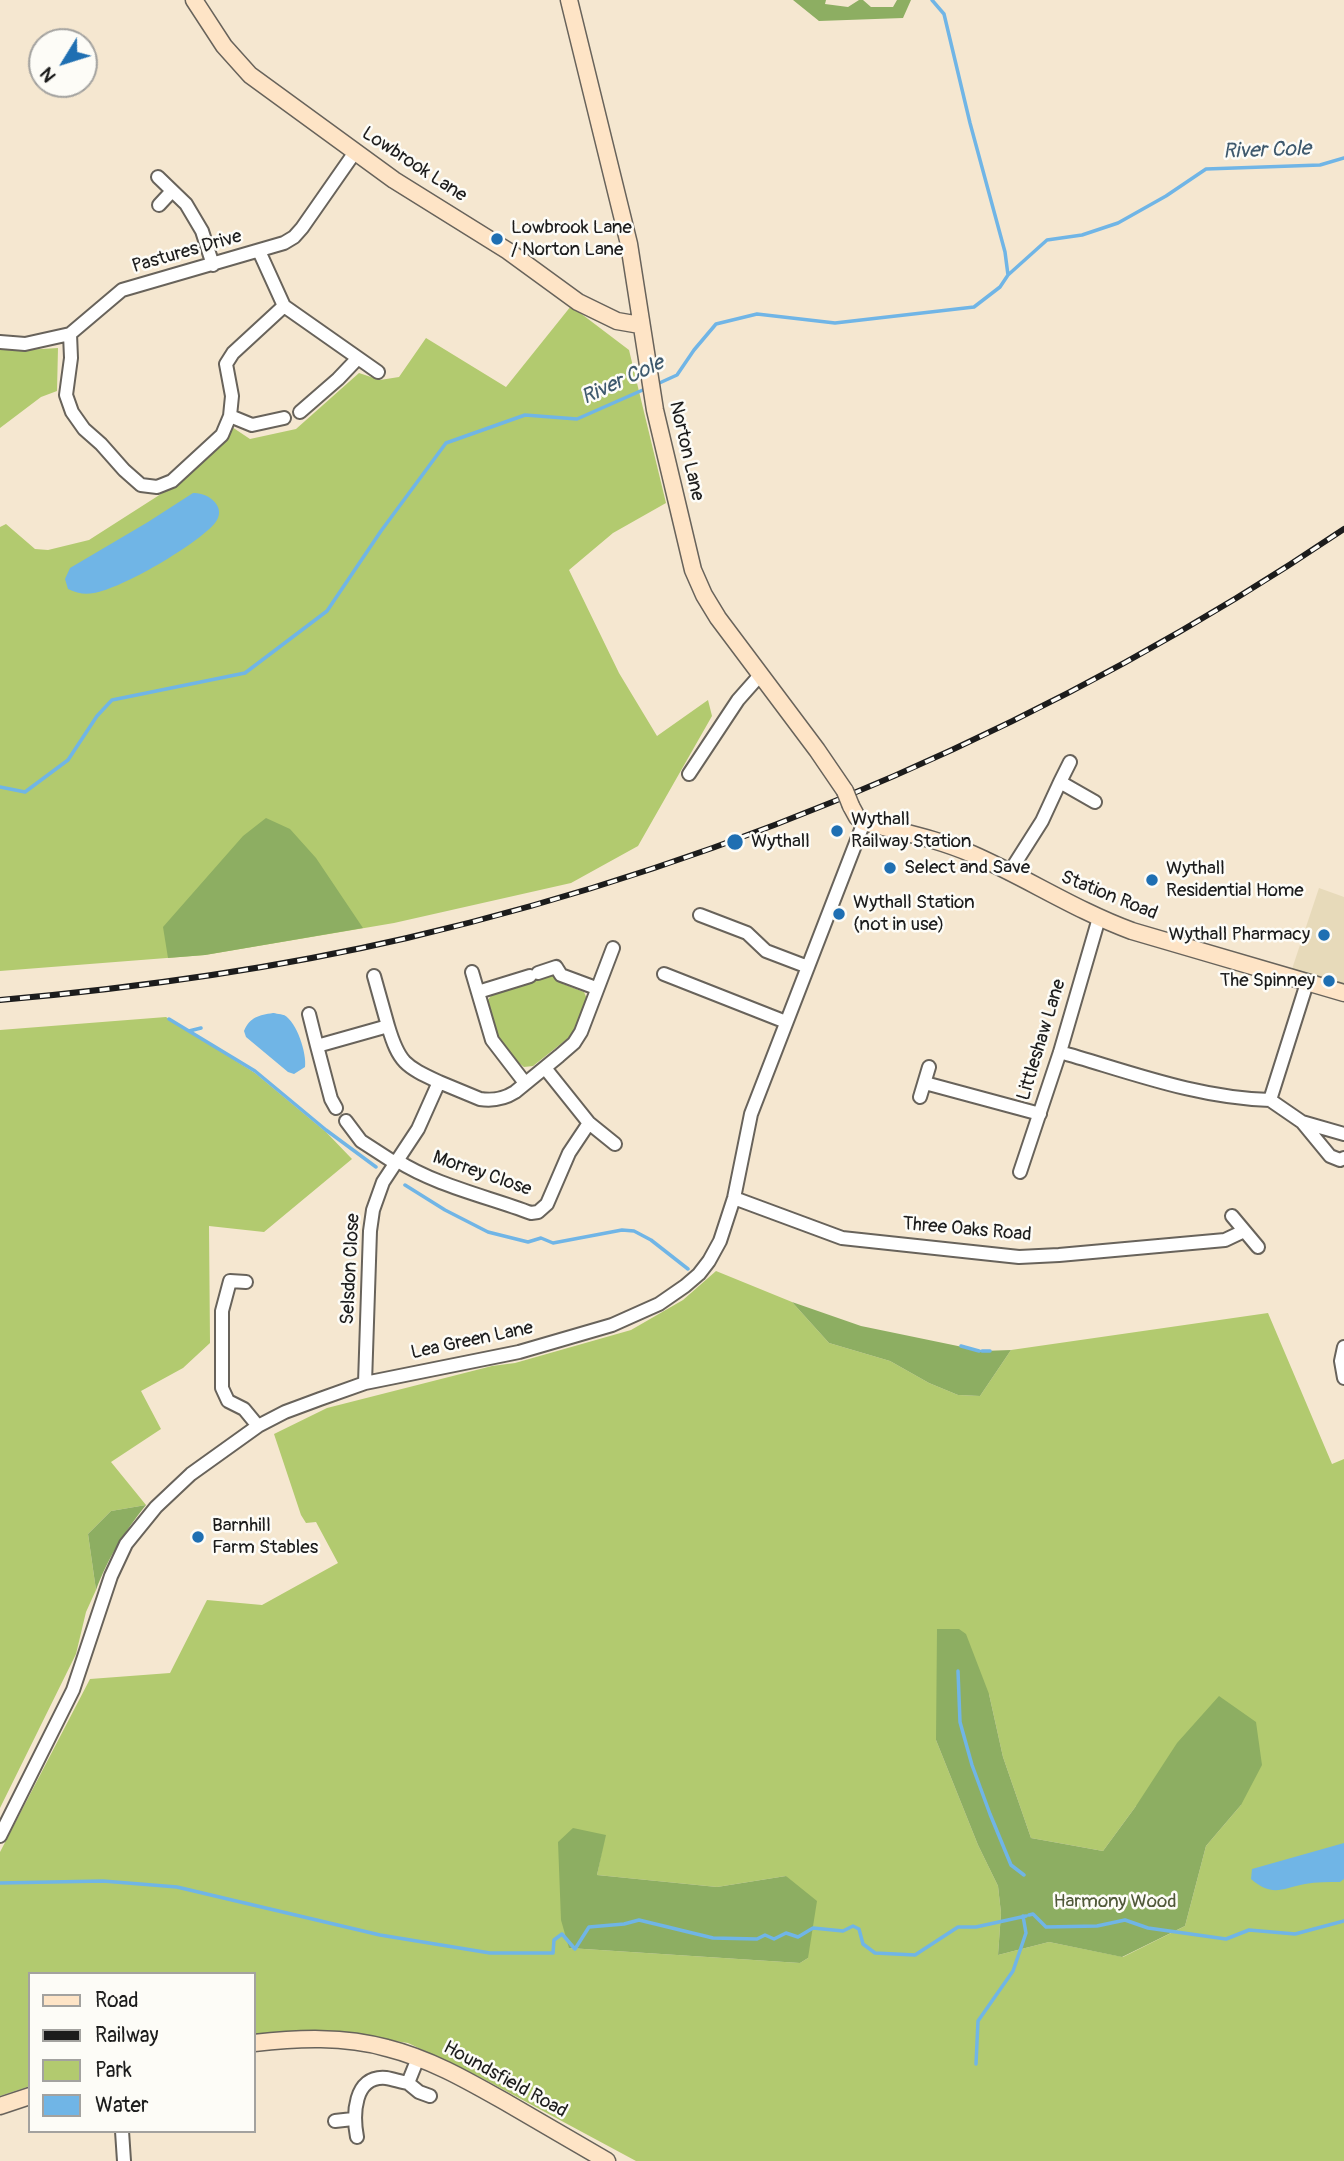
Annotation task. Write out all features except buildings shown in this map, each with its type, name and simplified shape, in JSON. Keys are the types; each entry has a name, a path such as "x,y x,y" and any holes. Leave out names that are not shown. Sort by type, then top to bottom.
{"street":[{"name":"Lowbrook Lane","path":"194,0 236,62 355,152 394,180 508,251 578,302 598,314 640,325"},
{"name":"Norton Lane","path":"569,0 629,244 653,399 693,570 710,606 817,750 857,817 864,822"},
{"name":"Pastures Drive","path":"0,342 25,344 70,334 122,290 284,243 294,237 355,152"},
{"path":"158,177 186,204 202,231 213,265"},
{"path":"159,205 172,191"},
{"path":"259,251 284,306 378,372"},
{"path":"70,334 71,358 66,395 72,412 84,429 141,485 157,488 172,481 222,435 230,416 232,396 226,364 233,353 284,306"},
{"path":"299,412 358,358"},
{"path":"230,416 252,425 284,418"},
{"path":"689,774 739,698 761,674"},
{"path":"1009,873 1042,821 1070,762"},
{"path":"1060,782 1095,802"},
{"name":"Station Road","path":"864,822 952,846 1099,918 1132,931 1344,993"},
{"name":"Lea Green Lane","path":"0,1836 73,1690 111,1576 126,1544 156,1507 191,1475 258,1426 285,1412 365,1383 519,1352 620,1322 659,1304 685,1286 709,1261 720,1241 734,1198 751,1114 864,822"},
{"path":"700,915 747,933 766,951 808,967"},
{"name":"Littleshaw Lane","path":"1020,1172 1060,1052 1099,918"},
{"path":"374,976 395,1048 403,1062 418,1072 480,1099 506,1098 574,1043 581,1032 613,948"},
{"path":"478,992 556,967 561,975 596,988"},
{"path":"472,972 492,1040 525,1083"},
{"path":"664,974 786,1022"},
{"path":"1270,1100 1307,983"},
{"path":"309,1014 331,1099 336,1108"},
{"path":"317,1046 388,1026"},
{"path":"1060,1052 1206,1094 1270,1100 1302,1122 1330,1156 1339,1160 1344,1158"},
{"path":"920,1097 929,1067"},
{"path":"545,1068 589,1123 615,1144"},
{"name":"Selsdon Close","path":"365,1383 373,1210 383,1182 418,1129 439,1082"},
{"path":"925,1083 1040,1114"},
{"path":"346,1121 360,1141 396,1161"},
{"path":"1302,1122 1344,1134"},
{"name":"Morrey Close","path":"396,1161 411,1170 488,1200 531,1213 538,1212 547,1204 569,1153 589,1123"},
{"name":"Three Oaks Road","path":"734,1198 842,1238 1019,1257 1225,1240 1244,1231"},
{"path":"1232,1216 1258,1247"},
{"path":"246,1282 230,1281 222,1311 222,1388 228,1401 244,1409 258,1426"},
{"path":"1344,1347 1341,1360 1344,1378"},
{"name":"Houndsfield Road","path":"256,2043 335,2040 386,2048 418,2058 458,2075 607,2161"},
{"path":"408,2083 418,2058"},
{"path":"357,2137 353,2119 356,2102 366,2085 384,2078 408,2083 419,2092 430,2096"},
{"path":"0,2106 28,2097"},
{"path":"335,2121 353,2119"},
{"path":"122,2133 124,2161"}],"shaded area":[{"path":"1319,888 1344,897 1344,987 1292,969"}],"green space":[{"path":"793,0 826,0 825,4 848,7 863,0 871,7 893,7 897,0 911,0 903,18 819,21"},
{"path":"571,306 629,350 666,503 613,533 569,570 619,673 657,736 708,700 712,716 638,846 571,883 394,923 205,955 0,971 0,527 6,524 35,549 48,550 89,540 175,485 232,427 250,439 296,429 359,373 380,380 399,377 426,338 506,387"},
{"path":"0,347 25,350 58,348 57,391 41,397 0,428"},
{"path":"266,818 290,829 316,858 363,928 205,955 168,958 163,927 243,836"},
{"path":"555,975 563,984 584,992 587,999 572,1035 533,1066 524,1067 498,1038 490,1020 487,1001 493,993"},
{"path":"166,1017 255,1073 326,1132 352,1159 264,1232 209,1226 210,1343 183,1368 141,1391 161,1429 111,1462 146,1505 111,1511 88,1534 96,1590 86,1612 76,1654 0,1808 0,1030"},
{"path":"716,1271 792,1302 829,1343 890,1361 929,1383 958,1395 980,1396 1011,1350 1268,1313 1332,1464 1344,1459 1344,2161 636,2161 478,2076 408,2043 329,2031 256,2035 256,1972 28,1972 28,2087 0,2096 0,1852 90,1679 170,1673 207,1600 262,1605 338,1563 316,1522 306,1523 301,1515 274,1434 327,1408 492,1366 515,1363 631,1330 683,1300","holes":["989,1694 1003,1757 1031,1838 1103,1851 1136,1806 1241,1805 1206,1846 1185,1926 1123,1957 1049,1942 998,1955 1001,1913 998,1886 978,1845 936,1740","605,1835 597,1875 717,1887 786,1876 808,1958 800,1963 569,1948"]},
{"path":"792,1302 861,1326 982,1351 1011,1350 980,1396 958,1395 929,1383 890,1361 829,1343"},
{"path":"146,1505 117,1546 96,1590 88,1534 111,1511"},
{"name":"Harmony Wood","path":"937,1629 959,1629 966,1634 989,1694 1003,1757 1031,1838 1103,1851 1177,1743 1219,1696 1256,1722 1262,1765 1241,1805 1206,1846 1185,1926 1122,1957 1049,1942 998,1955 1001,1913 998,1886 978,1845 936,1740"},
{"path":"573,1828 606,1835 597,1875 717,1887 786,1876 817,1901 808,1958 800,1963 569,1948 561,1920 558,1842"}],"water":[{"path":"193,493 210,498 219,511 215,523 193,542 140,575 106,590 87,594 68,589 65,579 70,568"},
{"path":"273,1013 289,1019 300,1039 305,1067 294,1074 246,1037 244,1031 252,1020"},
{"path":"1344,1843 1344,1879 1340,1882 1309,1883 1271,1890 1251,1879 1252,1869"}],"waterway":[{"path":"932,0 944,14 1005,252 1008,275"},
{"name":"River Cole","path":"655,385 677,375 716,324 757,314 835,323 974,307 1000,287 1008,275 1047,240 1082,235 1118,223 1206,169 1320,165 1344,158"},
{"name":"River Cole","path":"0,787 25,792 68,760 97,716 112,700 245,673 327,611 381,531 446,443 525,415 577,419 645,389"},
{"path":"169,1019 255,1071 376,1167"},
{"path":"189,1031 201,1028"},
{"path":"405,1185 488,1232 528,1242 541,1238 553,1243 622,1230 634,1231 651,1240 688,1269"},
{"path":"961,1346 979,1351"},
{"path":"982,1351 990,1351"},
{"path":"958,1671 960,1722 972,1765 1011,1865 1024,1875"},
{"path":"0,1883 103,1881 177,1887 380,1935 490,1953 553,1953 554,1940 562,1934 575,1949 589,1927 639,1920 713,1938 757,1939 765,1935 774,1939 786,1933 798,1937 813,1928 843,1931 853,1926 859,1929 863,1944 875,1953 915,1955 958,1927 976,1927 1026,1916"},
{"path":"1029,1915 1033,1914 1046,1927 1097,1926 1125,1920 1148,1928 1226,1939 1249,1930 1295,1934 1344,1921"},
{"path":"976,2064 978,2021 1013,1971 1026,1933 1023,1916"}],"railway":[{"path":"0,1000 205,976 357,949 531,906 654,868 775,825 894,776 1011,722 1125,663 1236,598 1344,529"}],"place":[{"name":"Lowbrook Lane / Norton Lane","path":"497,239"},
{"name":"Wythall Railway Station","path":"837,831"},
{"name":"Wythall","path":"735,842"},
{"name":"Select and Save","path":"890,868"},
{"name":"Wythall Residential Home","path":"1152,880"},
{"name":"Wythall Station (not in use)","path":"839,914"},
{"name":"Wythall Pharmacy","path":"1324,935"},
{"name":"The Spinney","path":"1329,981"},
{"name":"Barnhill Farm Stables","path":"198,1537"}]}
